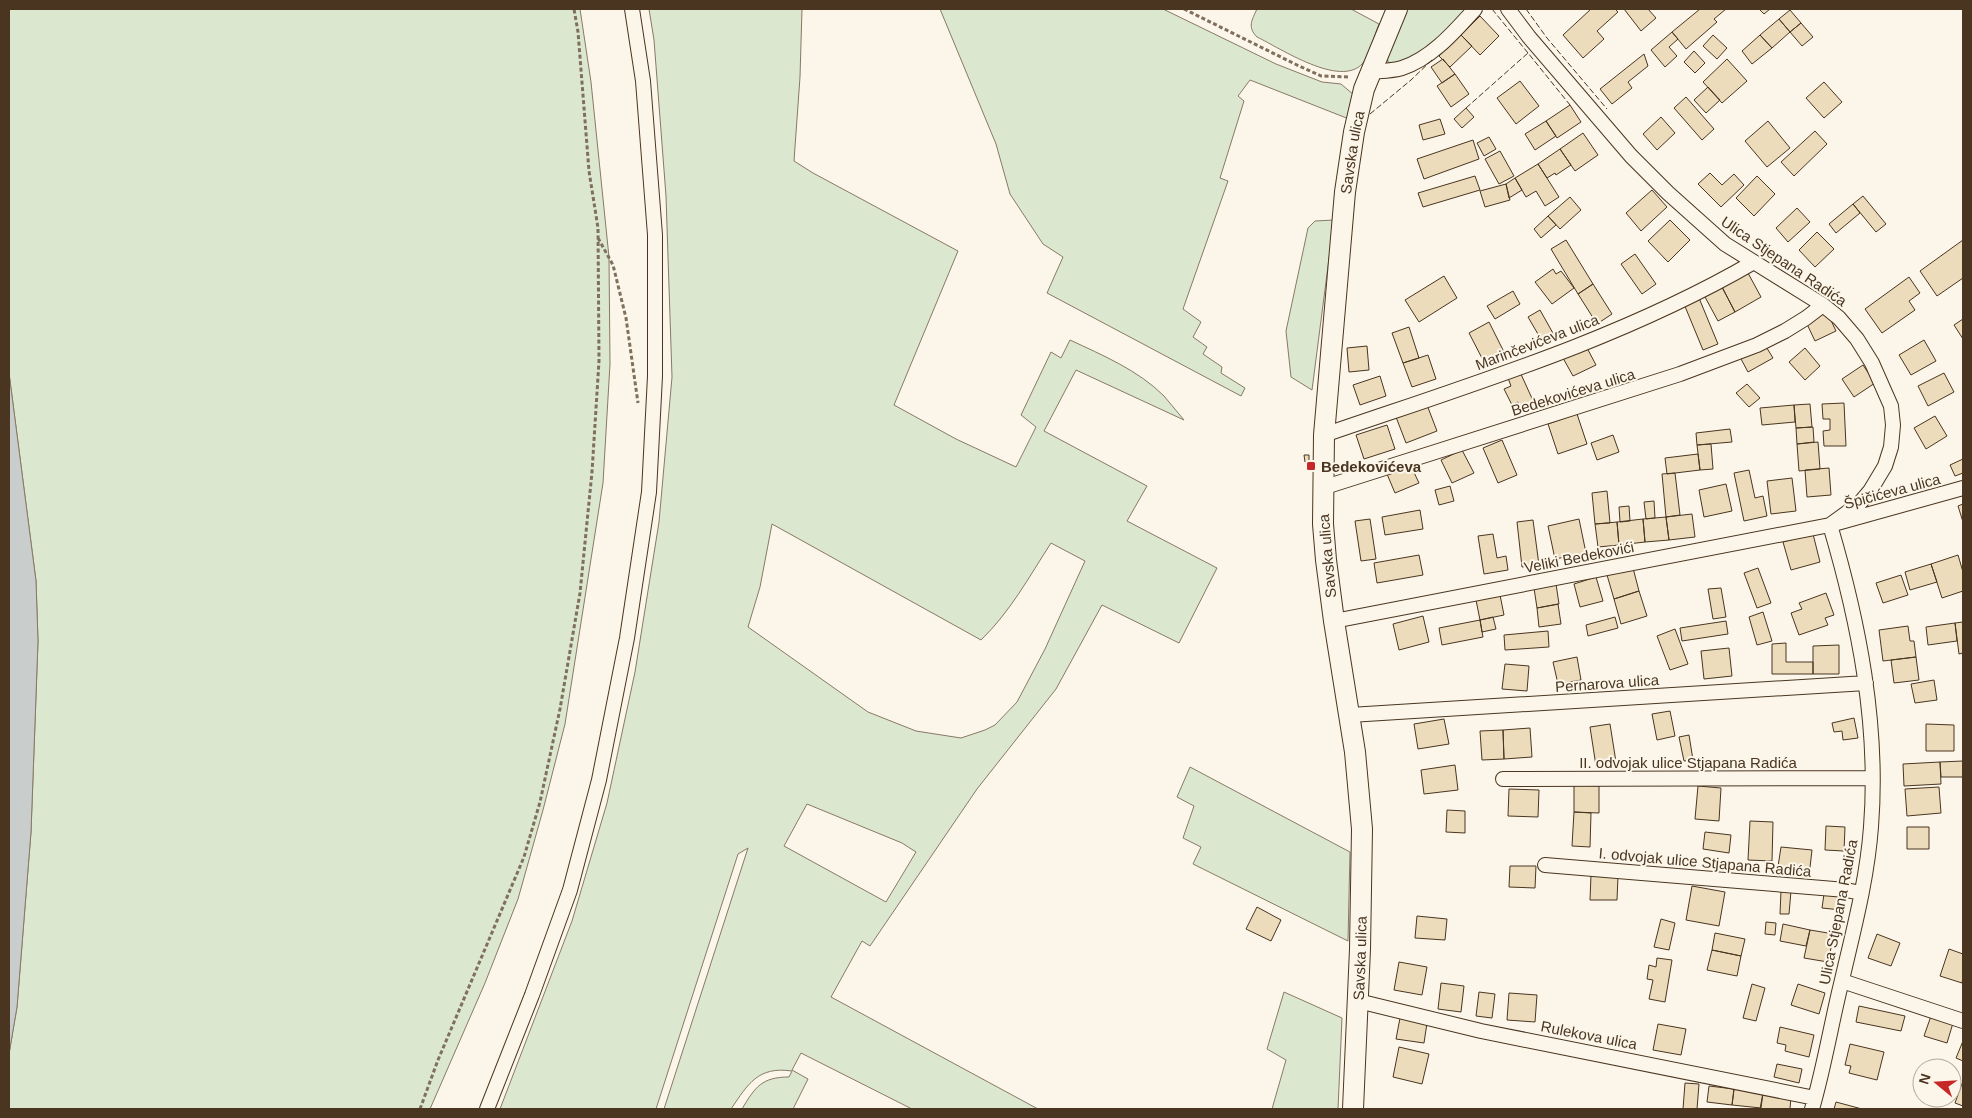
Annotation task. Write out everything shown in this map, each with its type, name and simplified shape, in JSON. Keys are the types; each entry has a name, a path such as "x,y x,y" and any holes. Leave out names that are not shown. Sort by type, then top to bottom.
{"street":[{"path":"487,1109 532,995 570,890 596,789 627,638 649,492 655,376 655,235 643,81 632,9"},
{"name":"Savska ulica","path":"1353,1109 1358,1001 1362,829 1359,786 1350,715 1334,620 1323,524 1324,435 1345,192 1354,132 1364,89 1397,9"},
{"path":"1370,72 1400,69 1426,56 1443,42 1474,9"},
{"name":"Ulica Stjepana Radića","path":"1508,9 1529,37 1650,176 1718,238 1823,305 1839,318 1857,338 1872,363 1891,406 1893,425 1891,446 1885,466 1859,504 1830,525 1856,622 1866,683 1872,745 1871,826 1854,935 1814,1104"},
{"name":"Marinčevićeva ulica","path":"1324,435 1594,339 1696,294 1754,262"},
{"name":"Bedekovićeva ulica","path":"1322,488 1680,374 1757,345 1785,331 1823,305"},
{"name":"Špičićeva ulica","path":"1830,525 1963,488"},
{"name":"Veliki Bedekovići","path":"1334,620 1830,525"},
{"name":"Pernarova ulica","path":"1350,715 1866,683"},
{"name":"II. odvojak ulice Stjapana Radića","path":"1503,779 1872,778"},
{"name":"I. odvojak ulice Stjapana Radića","path":"1545,865 1846,890 1861,894"},
{"path":"1842,981 1963,1021"},
{"name":"Rulekova ulica","path":"1358,1001 1481,1031 1814,1104"}],"path":[{"path":"420,1109 438,1060 524,857 540,802 560,709 580,593 592,472 599,360 598,238 588,171 578,32 574,9"},
{"path":"1184,9 1321,76 1348,77 1370,72"},
{"path":"598,238 614,265 626,318 638,409"}],"green space":[{"path":"9,9 580,9 591,82 609,257 610,364 603,483 565,724 543,810 518,899 485,983 430,1109 9,1109 9,1054 17,1007 31,832 38,641 36,581 9,373"},
{"path":"649,9 802,9 800,77 794,161 958,251 894,405 956,439 1016,467 1036,427 1021,415 1051,352 1061,358 1070,340 1095,351 1143,378 1164,396 1184,420 1076,370 1044,431 1147,486 1127,521 1217,568 1179,643 1102,605 1056,689 977,789 870,946 862,941 831,997 1038,1109 912,1109 801,1053 792,1070 808,1079 793,1109 742,1109 755,1089 760,1085 772,1079 789,1077 792,1071 780,1070 762,1074 755,1079 731,1109 664,1109 748,848 738,854 656,1109 500,1109 572,921 607,803 635,672 659,522 672,377 666,196 654,40","holes":["772,524 981,640 1010,606 1051,543 1085,561 1045,649 1017,702 995,725 961,738 916,731 868,712 748,627 760,587","807,804 902,843 916,852 886,902 784,846"]},
{"path":"940,9 1163,9 1276,64 1322,82 1341,84 1354,95 1349,119 1250,80 1238,96 1244,101 1220,178 1228,181 1183,309 1201,322 1193,337 1207,347 1203,354 1222,367 1221,373 1245,388 1241,396 1047,293 1063,257 1043,244 1010,194 996,144"},
{"path":"1257,9 1351,9 1379,24 1363,63 1353,70 1340,71 1310,64 1257,37 1251,27"},
{"path":"1407,9 1468,9 1442,35 1419,53 1408,60 1397,63 1388,62 1387,55"},
{"path":"1334,220 1312,390 1291,377 1286,331 1308,228 1315,221"},
{"path":"1190,767 1350,852 1348,941 1193,864 1201,847 1183,838 1194,806 1177,797"},
{"path":"1284,992 1342,1018 1338,1109 1272,1109 1286,1060 1267,1049"}],"shaded area":[{"path":"9,373 36,581 38,641 31,832 17,1007 9,1054"}],"building":[{"path":"1591,9 1615,9 1618,12 1597,31 1604,39 1583,58 1563,35"},
{"path":"1624,9 1648,9 1656,18 1641,31"},
{"path":"1700,9 1726,9 1714,19 1717,22 1686,49 1672,32"},
{"path":"1759,9 1770,9 1764,14"},
{"path":"1790,10 1801,23 1790,32 1779,19"},
{"path":"1480,16 1499,36 1480,55 1461,35"},
{"path":"1779,19 1790,32 1772,48 1760,35"},
{"path":"1801,23 1813,37 1802,46 1790,32"},
{"path":"1672,32 1678,39 1669,47 1677,56 1665,67 1651,50"},
{"path":"1461,35 1472,46 1450,67 1439,56"},
{"path":"1713,35 1727,48 1717,59 1703,46"},
{"path":"1760,35 1772,48 1752,64 1742,51"},
{"path":"1694,51 1705,63 1695,73 1684,62"},
{"path":"1644,54 1648,66 1628,82 1632,88 1612,104 1600,89"},
{"path":"1443,59 1455,74 1442,83 1431,67"},
{"path":"1727,59 1747,81 1722,103 1703,82"},
{"path":"1455,74 1469,94 1451,107 1437,86"},
{"path":"1520,81 1539,106 1516,124 1497,98"},
{"path":"1824,82 1842,102 1824,118 1806,98"},
{"path":"1708,87 1720,100 1706,113 1694,100"},
{"path":"1686,97 1714,129 1702,140 1674,108"},
{"path":"1570,105 1581,122 1557,138 1546,121"},
{"path":"1466,108 1474,117 1462,128 1454,119"},
{"path":"1661,117 1675,133 1657,150 1643,134"},
{"path":"1440,119 1445,134 1423,140 1419,125"},
{"path":"1546,121 1556,136 1535,150 1525,134"},
{"path":"1768,121 1790,148 1767,167 1745,141"},
{"path":"1815,131 1827,144 1794,176 1781,162"},
{"path":"1583,133 1598,155 1575,171 1560,149"},
{"path":"1489,137 1496,149 1484,156 1477,143"},
{"path":"1473,140 1479,159 1424,179 1417,159"},
{"path":"1560,149 1571,165 1556,175 1555,173 1547,178 1538,164"},
{"path":"1500,151 1514,176 1499,184 1485,159"},
{"path":"1538,164 1559,197 1545,206 1536,191 1526,197 1515,178"},
{"path":"1710,173 1722,185 1734,174 1744,185 1721,207 1698,184"},
{"path":"1475,176 1480,190 1423,207 1418,193"},
{"path":"1757,176 1775,194 1754,216 1736,198"},
{"path":"1515,178 1522,190 1509,198 1506,184"},
{"path":"1506,184 1510,200 1485,207 1480,191"},
{"path":"1652,190 1667,207 1641,231 1626,213"},
{"path":"1863,196 1886,224 1876,232 1853,204"},
{"path":"1570,197 1581,210 1560,229 1548,216"},
{"path":"1853,204 1860,213 1836,233 1829,224"},
{"path":"1797,208 1810,222 1788,242 1776,228"},
{"path":"1548,216 1556,225 1541,238 1534,229"},
{"path":"1670,220 1690,240 1668,262 1648,241"},
{"path":"1817,232 1834,249 1815,267 1799,250"},
{"path":"1566,240 1593,284 1578,294 1551,249"},
{"path":"1963,240 1963,278 1937,296 1920,271"},
{"path":"1635,254 1656,284 1642,294 1621,264"},
{"path":"1553,269 1556,274 1561,271 1574,288 1552,304 1535,282"},
{"path":"1748,273 1761,297 1735,312 1722,287"},
{"path":"1444,276 1457,298 1419,322 1405,300"},
{"path":"1909,277 1920,293 1909,301 1915,310 1882,333 1865,309"},
{"path":"1593,284 1612,314 1597,324 1578,294"},
{"path":"1722,287 1735,312 1718,321 1705,297"},
{"path":"1513,291 1520,304 1495,319 1487,306"},
{"path":"1699,298 1718,344 1703,350 1684,304"},
{"path":"1540,310 1554,335 1542,341 1528,317"},
{"path":"1827,312 1836,331 1815,341 1806,322"},
{"path":"1963,319 1963,339 1954,325"},
{"path":"1489,322 1505,354 1485,364 1469,333"},
{"path":"1409,327 1419,358 1403,363 1392,333"},
{"path":"1924,340 1936,361 1911,375 1899,355"},
{"path":"1765,345 1773,358 1748,372 1741,359"},
{"path":"1367,346 1369,370 1349,372 1347,348"},
{"path":"1586,346 1596,365 1573,376 1563,358"},
{"path":"1805,348 1820,366 1805,380 1789,362"},
{"path":"1428,355 1436,379 1412,387 1403,363"},
{"path":"1863,365 1875,383 1854,397 1842,379"},
{"path":"1520,372 1535,405 1523,411 1518,402 1512,405 1504,389 1511,386 1508,378"},
{"path":"1944,373 1954,392 1928,406 1918,386"},
{"path":"1380,376 1386,396 1360,405 1353,385"},
{"path":"1747,384 1760,398 1749,407 1736,393"},
{"path":"1844,403 1846,446 1824,446 1823,431 1830,430 1830,419 1823,419 1822,404"},
{"path":"1810,404 1812,427 1796,428 1794,405"},
{"path":"1427,405 1437,431 1406,443 1396,417"},
{"path":"1794,405 1795,422 1762,425 1760,408"},
{"path":"1577,414 1587,444 1558,454 1548,424"},
{"path":"1935,416 1947,436 1926,449 1914,428"},
{"path":"1387,425 1395,449 1364,459 1356,435"},
{"path":"1813,427 1814,442 1797,444 1796,428"},
{"path":"1730,429 1732,442 1697,445 1696,433"},
{"path":"1613,435 1619,452 1597,460 1591,443"},
{"path":"1502,440 1517,475 1498,483 1483,448"},
{"path":"1818,442 1820,469 1799,471 1797,444"},
{"path":"1711,444 1713,469 1700,470 1697,445"},
{"path":"1462,450 1474,473 1452,483 1441,460"},
{"path":"1698,454 1700,470 1667,474 1665,458"},
{"path":"1304,455 1309,455 1309,462 1305,462"},
{"path":"1963,459 1963,473 1955,476 1950,465"},
{"path":"1410,464 1419,483 1395,493 1387,474"},
{"path":"1829,468 1831,495 1807,497 1805,470"},
{"path":"1749,470 1755,498 1763,496 1767,516 1744,521 1734,473"},
{"path":"1675,473 1680,515 1666,517 1662,474"},
{"path":"1792,478 1796,511 1771,514 1767,481"},
{"path":"1726,484 1732,511 1704,517 1699,490"},
{"path":"1450,486 1454,501 1439,505 1435,490"},
{"path":"1607,491 1610,523 1595,524 1592,493"},
{"path":"1654,501 1655,518 1646,519 1644,502"},
{"path":"1963,504 1963,522 1958,506"},
{"path":"1629,506 1630,521 1620,522 1619,507"},
{"path":"1420,510 1423,529 1385,535 1382,517"},
{"path":"1692,514 1695,537 1669,540 1666,517"},
{"path":"1666,517 1669,540 1645,542 1643,519"},
{"path":"1370,519 1376,559 1361,561 1355,521"},
{"path":"1579,519 1586,553 1555,559 1548,526"},
{"path":"1643,519 1645,542 1619,545 1617,522"},
{"path":"1533,520 1539,565 1522,567 1517,522"},
{"path":"1617,522 1619,545 1598,547 1595,524"},
{"path":"1493,534 1497,558 1506,556 1508,570 1484,574 1478,536"},
{"path":"1813,534 1820,562 1791,570 1783,542"},
{"path":"1419,555 1423,575 1377,583 1374,563"},
{"path":"1958,555 1963,572 1963,591 1942,598 1931,564"},
{"path":"1931,564 1937,582 1910,590 1905,572"},
{"path":"1633,568 1639,591 1614,599 1607,575"},
{"path":"1758,568 1771,603 1757,608 1744,573"},
{"path":"1901,575 1908,595 1883,603 1876,583"},
{"path":"1596,577 1603,601 1580,607 1574,584"},
{"path":"1556,584 1559,604 1537,608 1534,588"},
{"path":"1721,588 1726,617 1713,619 1708,589"},
{"path":"1639,591 1647,616 1621,624 1614,599"},
{"path":"1826,593 1834,615 1825,618 1828,625 1799,635 1791,613 1802,609 1799,603"},
{"path":"1500,595 1504,615 1480,620 1476,600"},
{"path":"1558,604 1561,624 1539,627 1537,608"},
{"path":"1763,612 1772,641 1757,645 1749,617"},
{"path":"1423,616 1429,642 1399,650 1393,624"},
{"path":"1493,617 1496,629 1482,632 1480,620"},
{"path":"1615,617 1618,628 1588,636 1586,625"},
{"path":"1480,620 1483,637 1442,645 1439,628"},
{"path":"1726,621 1728,634 1682,641 1680,628"},
{"path":"1963,622 1963,653 1959,654 1955,623"},
{"path":"1955,623 1957,641 1928,645 1926,627"},
{"path":"1908,626 1910,641 1914,641 1916,657 1883,661 1879,630"},
{"path":"1675,629 1688,664 1670,670 1657,636"},
{"path":"1548,631 1549,647 1505,650 1504,635"},
{"path":"1786,643 1786,662 1813,662 1813,674 1772,674 1772,644"},
{"path":"1839,645 1839,674 1813,674 1813,646"},
{"path":"1729,648 1732,676 1704,679 1701,651"},
{"path":"1577,657 1581,680 1558,684 1553,662"},
{"path":"1916,657 1919,680 1894,683 1891,660"},
{"path":"1505,664 1529,666 1527,691 1502,689"},
{"path":"1934,680 1937,700 1915,703 1911,684"},
{"path":"1670,711 1675,736 1657,740 1652,714"},
{"path":"1854,718 1858,738 1843,740 1842,731 1834,732 1832,723"},
{"path":"1444,719 1449,744 1418,749 1414,724"},
{"path":"1610,724 1616,762 1596,766 1590,727"},
{"path":"1926,724 1954,725 1954,751 1926,751"},
{"path":"1530,728 1532,757 1504,759 1503,730"},
{"path":"1503,730 1504,759 1482,760 1480,731"},
{"path":"1689,735 1693,760 1684,761 1679,737"},
{"path":"1963,761 1963,777 1941,777 1940,762"},
{"path":"1940,762 1941,784 1904,786 1903,764"},
{"path":"1455,765 1458,790 1424,794 1421,770"},
{"path":"1574,785 1599,786 1599,813 1574,812"},
{"path":"1698,786 1721,788 1719,821 1695,819"},
{"path":"1939,787 1941,813 1907,816 1905,789"},
{"path":"1509,789 1539,790 1538,817 1508,816"},
{"path":"1447,810 1465,811 1465,833 1446,832"},
{"path":"1574,812 1591,813 1590,847 1572,846"},
{"path":"1750,821 1773,822 1772,861 1748,860"},
{"path":"1826,826 1845,827 1844,851 1825,850"},
{"path":"1907,827 1929,827 1929,849 1907,849"},
{"path":"1705,832 1731,835 1729,853 1703,849"},
{"path":"1781,847 1812,850 1809,876 1777,873"},
{"path":"1510,866 1536,866 1535,888 1509,887"},
{"path":"1591,875 1618,876 1617,900 1590,900"},
{"path":"1692,886 1725,892 1719,926 1686,920"},
{"path":"1781,891 1791,891 1789,914 1780,914"},
{"path":"1824,894 1843,896 1841,910 1822,908"},
{"path":"1257,907 1281,920 1271,941 1246,929"},
{"path":"1417,916 1447,919 1445,940 1415,938"},
{"path":"1661,919 1675,923 1669,950 1654,947"},
{"path":"1766,922 1776,923 1775,935 1765,934"},
{"path":"1783,924 1810,930 1806,946 1780,941"},
{"path":"1810,930 1834,934 1828,962 1804,958"},
{"path":"1715,933 1745,939 1741,956 1712,950"},
{"path":"1877,934 1900,943 1891,966 1868,958"},
{"path":"1949,949 1963,954 1962,983 1940,976"},
{"path":"1712,950 1741,956 1737,976 1707,970"},
{"path":"1657,958 1672,960 1665,1002 1649,999 1653,980 1647,979 1649,965 1656,967"},
{"path":"1399,962 1427,967 1422,995 1394,990"},
{"path":"1441,983 1464,986 1461,1012 1438,1009"},
{"path":"1752,984 1765,988 1756,1021 1743,1018"},
{"path":"1798,984 1825,993 1819,1014 1791,1005"},
{"path":"1479,992 1495,994 1492,1018 1476,1016"},
{"path":"1509,993 1537,995 1535,1022 1507,1020"},
{"path":"1859,1006 1905,1016 1901,1031 1856,1022"},
{"path":"1931,1016 1953,1023 1947,1043 1924,1036"},
{"path":"1400,1018 1427,1023 1424,1043 1396,1039"},
{"path":"1658,1024 1686,1029 1681,1055 1653,1050"},
{"path":"1780,1027 1814,1035 1809,1057 1785,1051 1786,1045 1777,1043"},
{"path":"1963,1041 1963,1061 1962,1058 1956,1058"},
{"path":"1850,1044 1884,1052 1877,1080 1849,1073 1851,1066 1845,1065"},
{"path":"1399,1047 1429,1054 1422,1084 1393,1077"},
{"path":"1777,1064 1802,1069 1799,1083 1774,1077"},
{"path":"1963,1081 1963,1106 1962,1106"},
{"path":"1685,1083 1699,1084 1697,1109 1683,1109"},
{"path":"1709,1086 1734,1089 1732,1105 1707,1102"},
{"path":"1734,1089 1763,1093 1761,1108 1732,1105"},
{"path":"1763,1093 1791,1096 1790,1109 1760,1109"},
{"path":"1836,1102 1862,1109 1834,1109"}],"fence":[{"path":"1492,9 1528,53"},
{"path":"1526,9 1547,38 1607,109"},
{"path":"1466,108 1528,53 1570,105"},
{"path":"1370,114 1434,58"}],"place":[{"name":"Bedekovićeva","path":"1311,466"}]}
